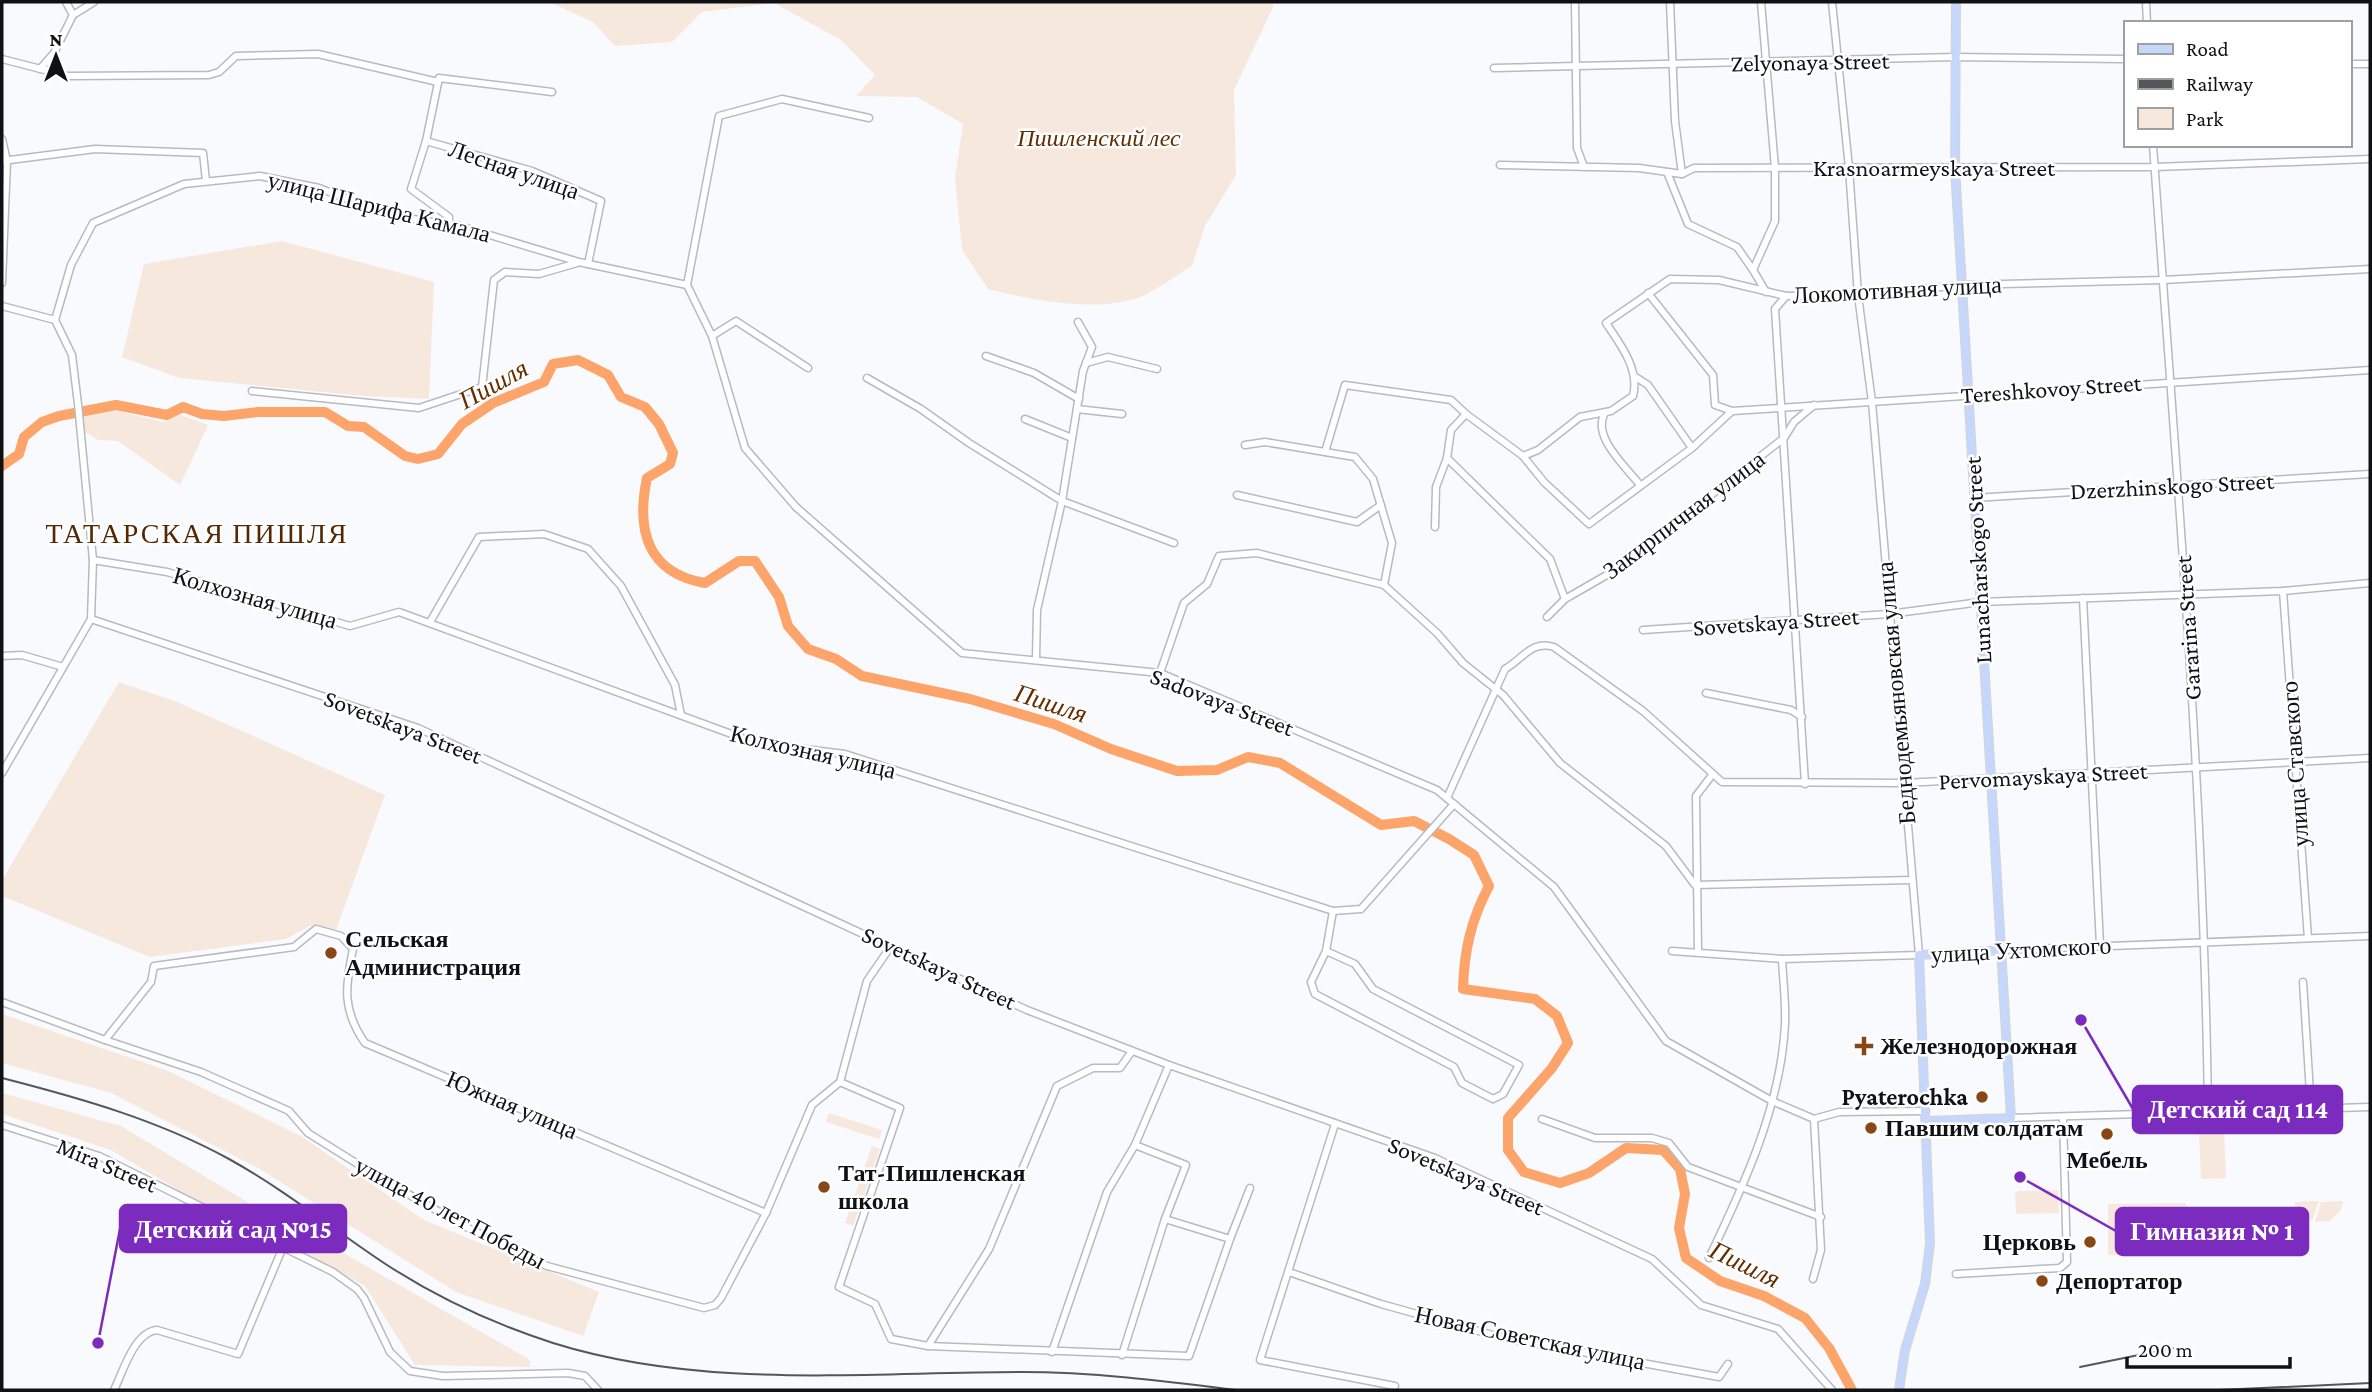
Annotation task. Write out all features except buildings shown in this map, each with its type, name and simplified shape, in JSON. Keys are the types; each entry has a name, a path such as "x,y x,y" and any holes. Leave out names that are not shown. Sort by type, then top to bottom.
{"main road":[{"name":"Lunacharskogo Street","path":"1956,2 1955,168 2011,1118"},
{"name":"улица Ухтомского","path":"1919,955 2003,950"},
{"name":"Беднодемьяновская улица","path":"1899,1386 1925,1284 1929,1251 1919,955"},
{"path":"1926,1121 2011,1118"}],"street":[{"path":"66,2 73,15"},
{"path":"40,69 54,52 73,15 94,2"},
{"path":"1575,2 1577,148 1584,167"},
{"path":"1670,2 1675,121 1682,174"},
{"path":"1753,270 1775,221 1775,168 1761,2"},
{"name":"Беднодемьяновская улица","path":"1832,2 1849,168 1858,295 1872,402 1919,955"},
{"path":"2146,2 2147,21"},
{"path":"2,59 90,78 209,75 219,72 236,56 318,54 438,82"},
{"name":"Zelyonaya Street","path":"1494,68 1838,62 1955,57 2124,59"},
{"path":"2351,64 2370,64"},
{"path":"426,141 439,78 552,92"},
{"path":"687,285 719,116 782,99 869,118"},
{"path":"2,139 2,283"},
{"name":"Лесная улица","path":"449,225 449,217 411,189 426,141 532,171 601,201 588,264"},
{"name":"Gararina Street","path":"2153,147 2164,280 2168,382 2198,768 2206,942 2208,1112"},
{"path":"4,161 95,149 203,153 206,181"},
{"name":"Krasnoarmeyskaya Street","path":"1500,165 1584,167 1682,174 1694,168 2155,167 2370,159"},
{"path":"1667,172 1688,224 1737,247 1766,293"},
{"name":"улица Шарифа Камала","path":"55,320 72,265 93,223 184,184 260,176 319,188 393,216 449,225 579,262 687,285"},
{"path":"252,391 419,408 482,387 494,280 505,272 539,274 579,262"},
{"name":"Локомотивная улица","path":"1634,376 1626,355 1606,323 1670,279 1720,280 1786,296 1858,295 1963,285 2164,280 2370,268"},
{"name":"Sadovaya Street","path":"687,285 712,336 745,448 796,507 962,653 1160,673 1437,790 1554,887 1666,1041 1772,1101 1814,1119"},
{"path":"1325,452 1345,385 1451,400 1523,456 1544,482 1589,524 1692,448 1732,411 1715,405 1713,375 1648,293"},
{"path":"1786,296 1775,309 1805,784"},
{"path":"2,306 55,320 72,355 93,560 90,619 2,773"},
{"path":"712,336 736,321 808,368"},
{"path":"1036,659 1037,610 1062,501 1086,363 1092,347 1078,322"},
{"path":"986,356 1034,373 1079,399"},
{"path":"1086,363 1108,357 1157,369"},
{"name":"Tereshkovoy Street","path":"1732,411 2370,370"},
{"path":"1523,456 1538,450 1580,417 1591,412 1605,413 1633,396 1634,376 1648,385 1692,448"},
{"path":"867,378 921,409 969,443 1062,501 1174,543"},
{"name":"Закирпичная улица","path":"1547,617 1565,599 1612,572 1784,438 1794,422 1814,405"},
{"path":"1077,409 1122,414"},
{"path":"1605,413 1600,426 1603,437 1640,485"},
{"path":"1435,527 1436,487 1447,457 1451,430 1466,414"},
{"path":"1025,419 1072,438"},
{"path":"1245,445 1265,442 1355,457 1373,479 1392,543 1384,586"},
{"path":"1447,457 1550,559 1565,599"},
{"name":"Dzerzhinskogo Street","path":"1974,498 2370,474"},
{"path":"1237,495 1357,522 1381,505"},
{"path":"430,622 479,537 544,534 588,549 621,586 675,685 681,715"},
{"path":"1160,673 1184,603 1207,584 1219,556 1257,553 1384,586 1437,633 1464,663 1497,688 1560,763 1665,846 1698,884"},
{"name":"Колхозная улица","path":"93,560 167,572 350,626 399,612 756,743 845,754 1333,911"},
{"name":"Sovetskaya Street","path":"1643,630 1889,614 1981,602 2283,591 2370,583"},
{"name":"улица Ставского","path":"2283,591 2308,938"},
{"path":"2083,598 2100,946"},
{"name":"Sovetskaya Street","path":"90,619 418,728 1027,1010 1169,1065 1434,1158 1651,1259 1700,1305 1778,1329 1832,1390"},
{"name":"Pervomayskaya Street","path":"1497,688 1505,669 1518,662 1528,649 1544,644 1553,647 1643,712 1722,782 1905,783 2091,774 2110,770 2134,773 2370,758"},
{"path":"2,656 22,655 63,667"},
{"path":"1447,798 1497,688"},
{"path":"1706,693 1791,710 1802,717"},
{"path":"1698,952 1696,796 1712,775"},
{"path":"1325,951 1355,964 1373,989 1519,1065 1503,1094 1493,1099 1462,1083 1454,1067 1315,995 1311,982 1325,951 1333,911 1360,909 1454,804"},
{"path":"1698,884 1912,880"},
{"name":"Южная улица","path":"105,1040 150,982 154,966 293,947 316,929 341,936 353,949 347,979 350,1021 366,1043 766,1213"},
{"name":"улица Ухтомского","path":"2003,950 2370,936"},
{"path":"766,1213 812,1105 841,1082 867,981 891,946"},
{"name":"улица Ухтомского","path":"1672,951 1782,959 1919,955"},
{"path":"1709,1258 1744,1186 1772,1101 1785,1024 1782,959"},
{"path":"2303,982 2311,1109"},
{"name":"улица 40 лет Победы","path":"2,1002 201,1072 289,1111 308,1133 380,1178 466,1227 547,1266 704,1308 715,1305 766,1213"},
{"path":"928,1346 989,1249 1057,1086 1093,1068 1120,1068 1132,1051"},
{"path":"1052,1352 1107,1192 1135,1145 1169,1065"},
{"path":"841,1082 900,1108 839,1287 875,1304 891,1339 928,1346 1189,1356 1250,1188"},
{"path":"2011,1118 2370,1107"},
{"path":"1813,1279 1821,1250 1814,1119 1839,1112 1926,1111"},
{"path":"1956,1274 2060,1268 2067,1262 2063,1117"},
{"path":"1542,1119 1595,1138 1652,1138 1670,1143 1688,1167 1821,1217"},
{"path":"1335,1124 1260,1360 1395,1385"},
{"name":"Mira Street","path":"2,1125 99,1156 284,1247 357,1289 390,1352 410,1371 443,1376 568,1373 585,1376 598,1390"},
{"path":"1122,1355 1165,1219 1186,1164 1135,1145"},
{"path":"1165,1219 1230,1238"},
{"path":"114,1390 140,1338 149,1331 157,1330 238,1353 284,1247"},
{"name":"Новая Советская улица","path":"1289,1272 1381,1304 1500,1337 1719,1377 1728,1364"}],"green space":[{"name":"Пишленский лес","path":"549,2 1273,2 1273,7 1234,90 1236,175 1205,226 1192,266 1147,294 1110,304 1089,305 1046,301 988,289 962,250 955,178 963,124 917,97 856,96 875,75 841,40 774,3 702,12 672,42 615,46 593,22"},
{"path":"282,241 434,282 429,399 363,396 179,378 122,357 144,264"},
{"path":"114,410 163,422 181,415 208,425 180,485 118,441 98,440 83,431 79,417"},
{"path":"119,682 177,702 385,795 336,930 312,925 286,939 150,957 2,896 2,880"},
{"path":"2,1014 166,1070 301,1136 424,1220 599,1292 583,1336 456,1292 258,1168 111,1093 2,1063"},
{"path":"2,1093 121,1126 279,1221 269,1235 180,1191 111,1150 2,1114"},
{"path":"829,1113 882,1130 879,1139 826,1122"},
{"path":"2224,1129 2226,1178 2201,1179 2199,1130"},
{"path":"872,1146 880,1149 853,1226 845,1223"},
{"path":"2058,1190 2059,1213 2016,1214 2015,1194 2018,1191"},
{"path":"2319,1201 2312,1221 2292,1211 2296,1207 2294,1202"},
{"path":"2343,1201 2341,1210 2330,1221 2315,1222 2321,1202"},
{"path":"2186,1203 2186,1228 2177,1229 2177,1254 2108,1255 2108,1204"},
{"path":"300,1228 530,1360 530,1367 415,1365 365,1286 293,1246"}],"waterway":[{"name":"Пишля","path":"2,466 19,454 24,437 42,422 116,405 167,415 183,407 202,414 224,416 258,412 325,412 348,426 364,427 405,456 418,459 438,454 462,424 493,403 544,382 553,364 578,360 608,375 621,397 645,407 659,424 673,453 670,464 647,478 644,497 645,531 658,559 685,578 705,583 739,561 755,561 779,597 788,626 808,649 836,659 862,676 970,699 1054,724 1111,749 1177,771 1217,770 1248,757 1280,763 1381,825 1414,821 1474,855 1489,886 1477,911 1470,936 1463,989 1535,999 1557,1016 1568,1043 1552,1068 1508,1118 1508,1150 1524,1172 1560,1183 1589,1173 1626,1148 1663,1150 1680,1169 1685,1194 1679,1228 1686,1258 1720,1281 1764,1296 1805,1318 1829,1348 1852,1390"}],"railway":[{"path":"2,1078 118,1111 202,1145 270,1184 387,1265 446,1299 531,1336 610,1358 726,1373 844,1375 1048,1372 1236,1390"},
{"path":"2080,1367 2173,1348"},
{"path":"2219,1390 2370,1383"}],"place":[{"name":"Сельская Администрация","path":"331,953"},
{"name":"Детский сад 114","path":"2081,1020"},
{"name":"Железнодорожная","path":"1864,1046"},
{"name":"Pyaterochka","path":"1982,1097"},
{"name":"Павшим солдатам","path":"1871,1128"},
{"name":"Мебель","path":"2107,1134"},
{"name":"Гимназия № 1","path":"2020,1177"},
{"name":"Тат-Пишленская школа","path":"824,1187"},
{"name":"Церковь","path":"2090,1242"},
{"name":"Депортатор","path":"2042,1281"},
{"name":"Детский сад №15","path":"98,1343"}],"district":[{"name":"ТАТАРСКАЯ ПИШЛЯ","path":"197,533"}]}
